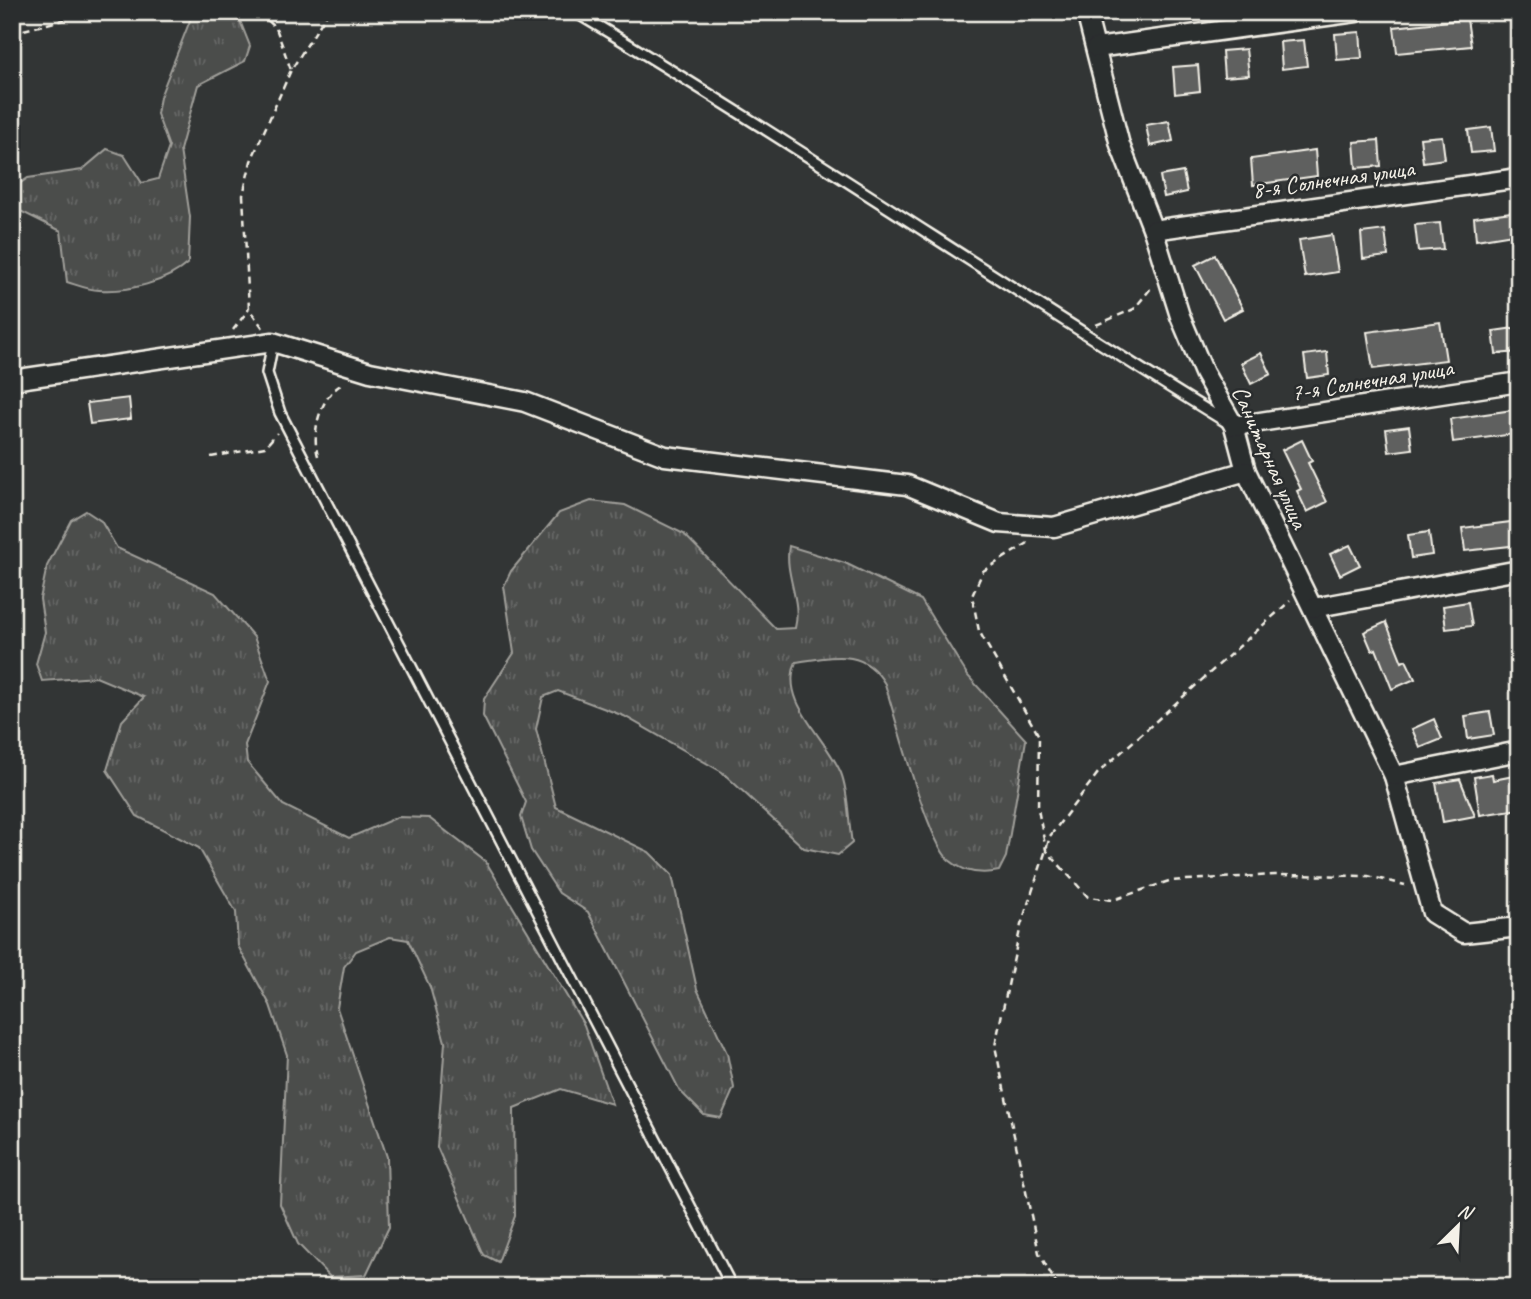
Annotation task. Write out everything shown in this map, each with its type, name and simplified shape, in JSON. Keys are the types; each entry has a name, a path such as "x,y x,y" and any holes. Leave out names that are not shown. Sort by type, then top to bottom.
{"street":[{"name":"Санитарная улица","path":"1086,12 1120,145 1153,230 1180,316 1204,373 1234,426 1246,471 1394,776 1432,913 1464,933 1519,927"},
{"path":"1096,48 1356,12"},
{"name":"8-я Солнечная улица","path":"1153,230 1519,178"},
{"path":"12,380 273,342 370,372 525,402 665,456 908,485 999,523 1054,527 1246,471"},
{"name":"7-я Солнечная улица","path":"1234,426 1519,382"},
{"path":"1313,608 1519,570"},
{"path":"1394,776 1519,751"}],"lane":[{"path":"575,12 719,98 1044,311 1234,426"},
{"path":"273,342 267,373 280,413 732,1287"}],"path":[{"path":"12,33 94,12"},
{"path":"259,12 276,29 291,70"},
{"path":"273,342 249,309 243,195 251,161 291,70 328,12"},
{"path":"1094,325 1123,317 1134,309 1153,285"},
{"path":"318,456 314,443 319,413 340,385 370,372"},
{"path":"211,457 265,447 279,431 280,413"},
{"path":"1030,541 984,570 972,596 979,631 1039,736 1038,809 1046,850 1088,897 1113,900 1170,881 1275,875 1368,876 1425,889"},
{"path":"1058,1287 1039,1253 995,1046 1021,925 1046,850 1051,836 1098,774 1284,604 1305,592"}],"green space":[{"path":"213,12 238,16 250,46 245,61 198,85 180,150 190,217 188,263 169,276 122,289 95,290 67,282 61,231 12,207 13,188 28,178 82,170 107,149 124,155 142,183 158,179 169,147 157,114 160,97 191,18"},
{"path":"591,501 625,505 684,534 776,629 795,628 797,618 789,567 789,546 845,563 921,600 968,676 1026,740 1006,857 999,871 979,873 955,864 941,849 922,805 885,684 877,672 857,659 834,657 796,662 792,677 794,691 806,719 834,760 844,781 852,843 838,855 804,848 722,772 624,716 558,691 543,697 536,729 556,807 649,852 672,875 697,989 727,1053 734,1088 721,1118 704,1115 680,1091 588,912 559,893 531,850 521,817 526,802 483,716 484,699 514,653 504,586 511,571 559,513"},
{"path":"86,511 101,521 117,548 215,593 254,637 270,681 245,745 247,762 283,805 349,838 398,817 429,818 486,862 584,1025 612,1104 561,1089 514,1108 515,1216 498,1262 484,1255 437,1147 445,1042 430,987 408,940 390,937 356,951 344,967 337,1008 387,1157 389,1227 366,1275 330,1277 298,1244 280,1204 287,1055 270,1005 238,946 236,912 199,848 137,816 107,770 122,721 144,697 96,677 42,681 36,664 45,632 40,599 47,566 71,520"}],"building":[{"path":"1467,19 1471,46 1397,53 1394,27"},
{"path":"1360,32 1362,58 1337,60 1335,34"},
{"path":"1304,40 1307,66 1282,69 1280,42"},
{"path":"1246,49 1249,75 1224,77 1222,51"},
{"path":"1198,65 1200,91 1175,94 1173,67"},
{"path":"1169,121 1173,141 1150,146 1146,125"},
{"path":"1491,127 1494,151 1471,153 1468,130"},
{"path":"1442,136 1445,159 1423,162 1420,138"},
{"path":"1379,140 1381,166 1356,168 1354,142"},
{"path":"1315,150 1317,176 1253,185 1251,159"},
{"path":"1183,172 1187,192 1164,197 1160,176"},
{"path":"1519,211 1519,233 1476,240 1474,217"},
{"path":"1440,223 1443,249 1418,251 1415,225"},
{"path":"1385,230 1388,256 1363,259 1361,233"},
{"path":"1332,235 1338,272 1305,277 1299,240"},
{"path":"1215,255 1243,309 1223,319 1195,265"},
{"path":"1440,322 1446,360 1373,369 1367,332"},
{"path":"1515,328 1518,352 1496,354 1493,331"},
{"path":"1327,352 1329,375 1307,378 1304,355"},
{"path":"1261,353 1271,374 1251,384 1241,363"},
{"path":"129,398 131,419 90,424 87,403"},
{"path":"1513,410 1515,434 1453,442 1450,419"},
{"path":"1409,426 1412,449 1389,452 1386,429"},
{"path":"1302,440 1312,461 1308,463 1327,502 1307,512 1297,491 1301,489 1282,450"},
{"path":"1519,521 1519,545 1465,551 1462,528"},
{"path":"1429,532 1432,555 1411,558 1408,535"},
{"path":"1350,545 1360,565 1340,575 1330,554"},
{"path":"1468,602 1472,626 1446,629 1443,606"},
{"path":"1386,622 1402,662 1406,660 1415,679 1392,689 1376,649 1372,651 1364,632"},
{"path":"1490,712 1494,735 1468,739 1465,716"},
{"path":"1434,719 1442,739 1420,748 1412,729"},
{"path":"1492,774 1493,780 1519,775 1519,809 1480,815 1474,777"},
{"path":"1460,779 1475,816 1443,822 1436,783"}]}
